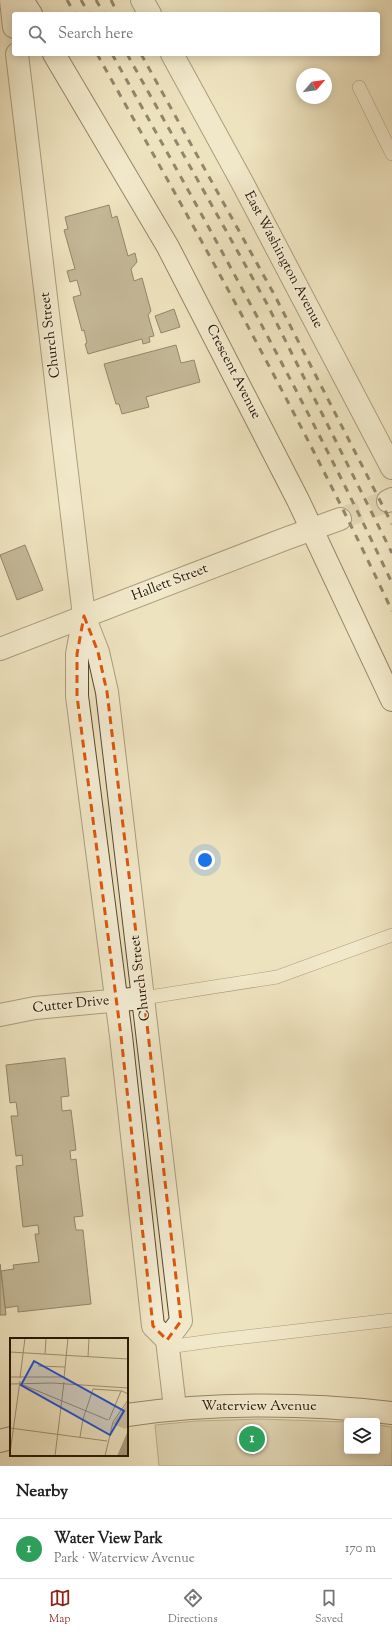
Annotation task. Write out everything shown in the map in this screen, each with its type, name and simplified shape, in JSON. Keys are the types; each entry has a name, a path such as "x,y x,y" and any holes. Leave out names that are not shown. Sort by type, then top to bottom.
{"street":[{"path":"11,0 12,12"},
{"path":"22,0 30,12"},
{"path":"142,0 149,12"},
{"name":"Church Street","path":"17,56 84,616 98,652 108,692 181,1321 168,1343 153,1326 117,1000 77,696 77,654 84,616"},
{"name":"Crescent Avenue","path":"55,56 168,247 241,386 312,530 392,700"},
{"name":"East Washington Avenue","path":"173,56 242,182 392,468"},
{"name":"Hallett Street","path":"0,649 340,519"},
{"name":"Cutter Drive","path":"0,1015 35,1008 143,998"},
{"path":"168,1343 175,1408"},
{"name":"Waterview Avenue","path":"128,1415 175,1408 274,1405 353,1409 392,1413"},
{"path":"0,1441 10,1438"}],"lane":[{"path":"359,87 392,154"},
{"path":"143,998 277,977 392,935"},
{"path":"168,1343 218,1340 392,1320"}],"highlighted area":[{"path":"84,616 98,652 107,692 148,1033 181,1321 167,1340 153,1326 121,1036 77,696 77,654"}],"shaded area":[{"path":"261,1419 344,1422 344,1454 380,1454 380,1425 392,1427 392,1466 159,1466 155,1425 196,1421"}],"building":[{"path":"109,205 112,218 117,216 128,256 135,253 137,262 131,269 134,281 142,278 151,311 148,315 154,336 149,337 150,342 143,344 142,339 88,354 85,344 87,343 84,330 82,331 73,297 81,295 77,280 70,282 67,271 75,269 64,230 68,229 65,217"},
{"path":"174,309 180,327 161,333 155,316"},
{"path":"176,345 181,363 194,360 200,382 146,397 149,407 122,414 119,404 116,404 104,364"},
{"path":"25,545 43,590 17,600 0,555"},
{"path":"65,1058 69,1096 61,1097 62,1111 71,1110 76,1150 70,1151 71,1160 76,1159 83,1216 74,1217 76,1230 83,1230 91,1304 18,1312 18,1306 5,1308 1,1271 14,1269 13,1265 39,1262 35,1234 39,1234 38,1225 23,1227 16,1166 23,1165 22,1155 16,1156 11,1116 18,1116 16,1102 10,1103 6,1065"},
{"path":"0,1264 6,1315 0,1315"}],"tunnel":[{"path":"340,519 388,501"}],"railway":[{"path":"67,0 74,12"},
{"path":"81,0 88,12"},
{"path":"96,0 103,12"},
{"path":"111,0 117,12"},
{"path":"98,56 250,330 323,470 392,611"},
{"path":"113,56 221,250 292,382 392,583"},
{"path":"128,56 266,302 392,553"},
{"path":"142,56 275,296 392,524"}],"place":[{"name":"Water View Park","path":"252,1439"}]}
